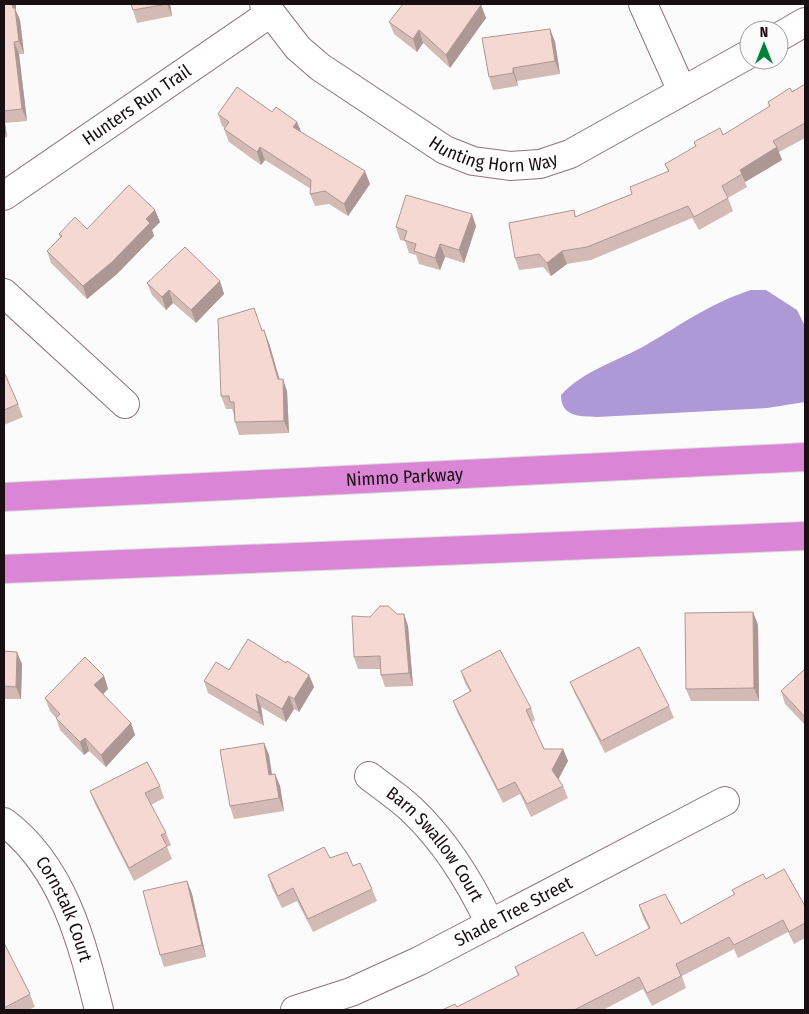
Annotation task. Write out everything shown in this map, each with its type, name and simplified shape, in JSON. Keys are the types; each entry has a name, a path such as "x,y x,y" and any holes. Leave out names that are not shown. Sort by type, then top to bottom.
{"highway":[{"name":"Nimmo Parkway","path":"4,497 805,457"},
{"path":"4,570 805,536"}],"street":[{"path":"643,4 682,91"},
{"name":"Hunting Horn Way","path":"266,9 298,48 320,68 445,150 473,161 510,166 540,164 570,154 739,60"},
{"name":"Hunters Run Trail","path":"4,196 266,9"},
{"path":"789,31 805,22"},
{"path":"4,293 125,404"},
{"name":"Barn Swallow Court","path":"369,776 411,809 448,850 473,888 490,924"},
{"name":"Shade Tree Street","path":"295,1010 351,992 419,961 725,801"},
{"name":"Cornstalk Court","path":"4,822 36,854 65,901 83,944 99,1010"}],"shaded area":[{"path":"751,290 766,290 797,310 805,326 805,402 767,408 597,417 572,414 564,408 561,395 570,386 591,372 635,351 723,301"}],"building":[{"path":"4,4 12,4 13,8 15,8 19,41 14,42 22,109 4,111"},
{"path":"131,4 167,4 133,10"},
{"path":"403,4 481,5 446,55 419,30 413,39 389,22"},
{"path":"550,29 555,61 513,68 513,73 489,77 482,38"},
{"path":"805,84 805,123 773,141 777,147 740,170 742,174 722,186 728,198 694,217 688,206 587,247 562,251 547,263 539,254 515,258 509,223 574,210 575,217 632,194 630,187 669,171 665,164 696,146 694,142 720,128 723,135 770,106 768,102 790,88 792,92"},
{"path":"237,87 272,112 276,107 297,122 293,127 365,171 344,204 325,191 310,194 311,180 260,147 257,152 224,129 229,122 218,114"},
{"path":"129,185 155,210 146,219 150,223 112,262 83,286 47,251 62,236 59,234 75,217 87,229"},
{"path":"406,195 472,214 459,250 440,244 435,258 414,251 416,244 404,240 407,231 396,227"},
{"path":"185,247 220,281 191,310 169,290 162,297 147,283"},
{"path":"254,308 262,331 264,330 278,379 283,379 284,421 235,422 234,402 230,402 229,396 221,396 218,319"},
{"path":"4,375 18,404 4,410"},
{"path":"380,606 388,606 397,614 404,614 409,673 381,675 380,656 354,657 352,616 370,617"},
{"path":"753,612 754,688 686,689 685,613"},
{"path":"248,639 309,675 294,699 289,696 282,709 256,694 259,713 204,681 216,662 229,670"},
{"path":"639,647 669,706 601,741 570,682"},
{"path":"500,650 531,708 526,710 544,749 563,749 552,770 563,786 527,804 515,782 498,790 453,701 471,691 461,671"},
{"path":"4,651 17,652 16,687 4,686"},
{"path":"85,657 104,676 94,685 131,723 101,755 85,738 80,742 56,718 60,714 45,698"},
{"path":"805,669 805,717 781,691"},
{"path":"264,743 269,775 275,774 279,798 230,806 220,750"},
{"path":"147,762 160,786 145,793 166,833 161,835 167,846 129,868 90,791"},
{"path":"324,847 330,858 347,852 353,866 360,863 372,889 308,919 293,888 278,896 268,875"},
{"path":"784,869 805,906 805,923 789,932 783,920 734,945 729,937 676,964 681,976 647,993 639,977 574,1010 442,1010 455,1004 457,1007 519,975 515,967 583,932 596,956 650,928 639,905 665,894 681,924 735,894 732,890 763,874 766,879"},
{"path":"187,881 202,945 160,955 143,891"},
{"path":"4,943 30,994 4,1008"}]}
